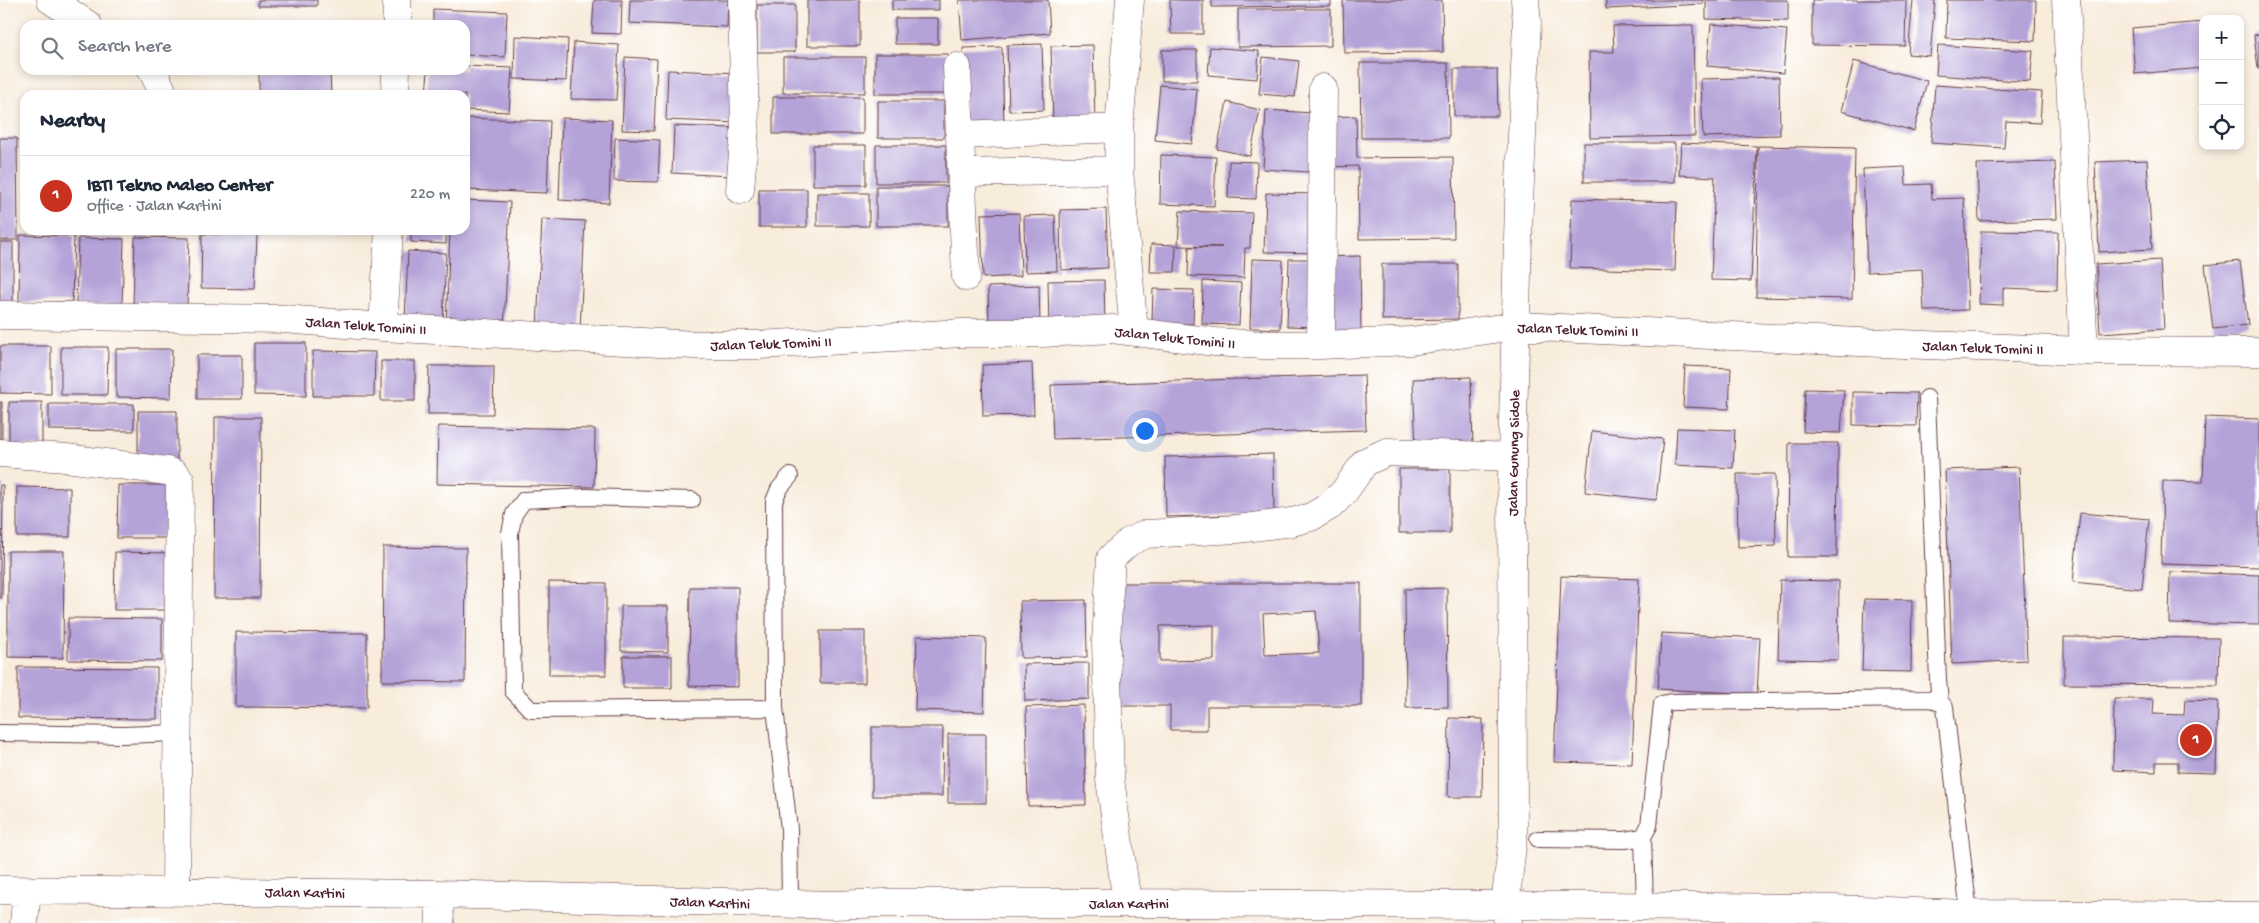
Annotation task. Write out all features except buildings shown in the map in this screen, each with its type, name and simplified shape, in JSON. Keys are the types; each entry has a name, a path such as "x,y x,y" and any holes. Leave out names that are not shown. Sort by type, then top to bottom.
{"street":[{"path":"51,0 81,20"},
{"path":"397,0 397,20"},
{"path":"740,190 745,127 742,0"},
{"path":"1130,0 1118,128 1119,170 1134,331"},
{"name":"Jalan Gunung Sidole","path":"1507,914 1513,838 1512,457 1526,23 1525,0"},
{"path":"2066,0 2084,351"},
{"path":"957,67 966,277"},
{"path":"395,90 396,75"},
{"path":"1322,345 1323,88"},
{"path":"961,135 1118,128"},
{"path":"962,174 1119,170"},
{"path":"383,327 389,235"},
{"name":"Jalan Teluk Tomini II","path":"0,315 284,319 383,327 694,345 768,345 962,333 1043,333 1112,329 1215,342 1263,345 1322,345 1411,341 1516,326 2084,351 2259,352"},
{"path":"1127,903 1110,779 1106,642 1111,558 1128,542 1146,534 1237,529 1292,522 1312,517 1330,506 1339,497 1365,462 1387,452 1512,457"},
{"path":"0,453 66,458 167,471 175,474 180,480 176,891"},
{"name":"Jalan Kartini","path":"0,890 440,894 790,904 834,914 1127,903 1507,914 1645,906 1806,915 1969,914 2010,918 2259,916"},
{"path":"24,923 27,890"},
{"path":"440,894 440,923"}],"lane":[{"path":"1927,398 1940,702"},
{"path":"790,476 779,489 774,501 775,708 789,829 790,904"},
{"path":"692,500 585,497 524,500 514,514 510,532 513,691 532,710 775,708"},
{"path":"1645,906 1643,837 1648,826 1662,704 1671,702 1931,699 1940,702 1945,707 1969,914"},
{"path":"0,733 123,735 177,733"},
{"path":"1538,839 1625,840 1643,837"}],"place":[{"name":"IBTI Tekno Maleo Center","path":"2196,740"}]}
